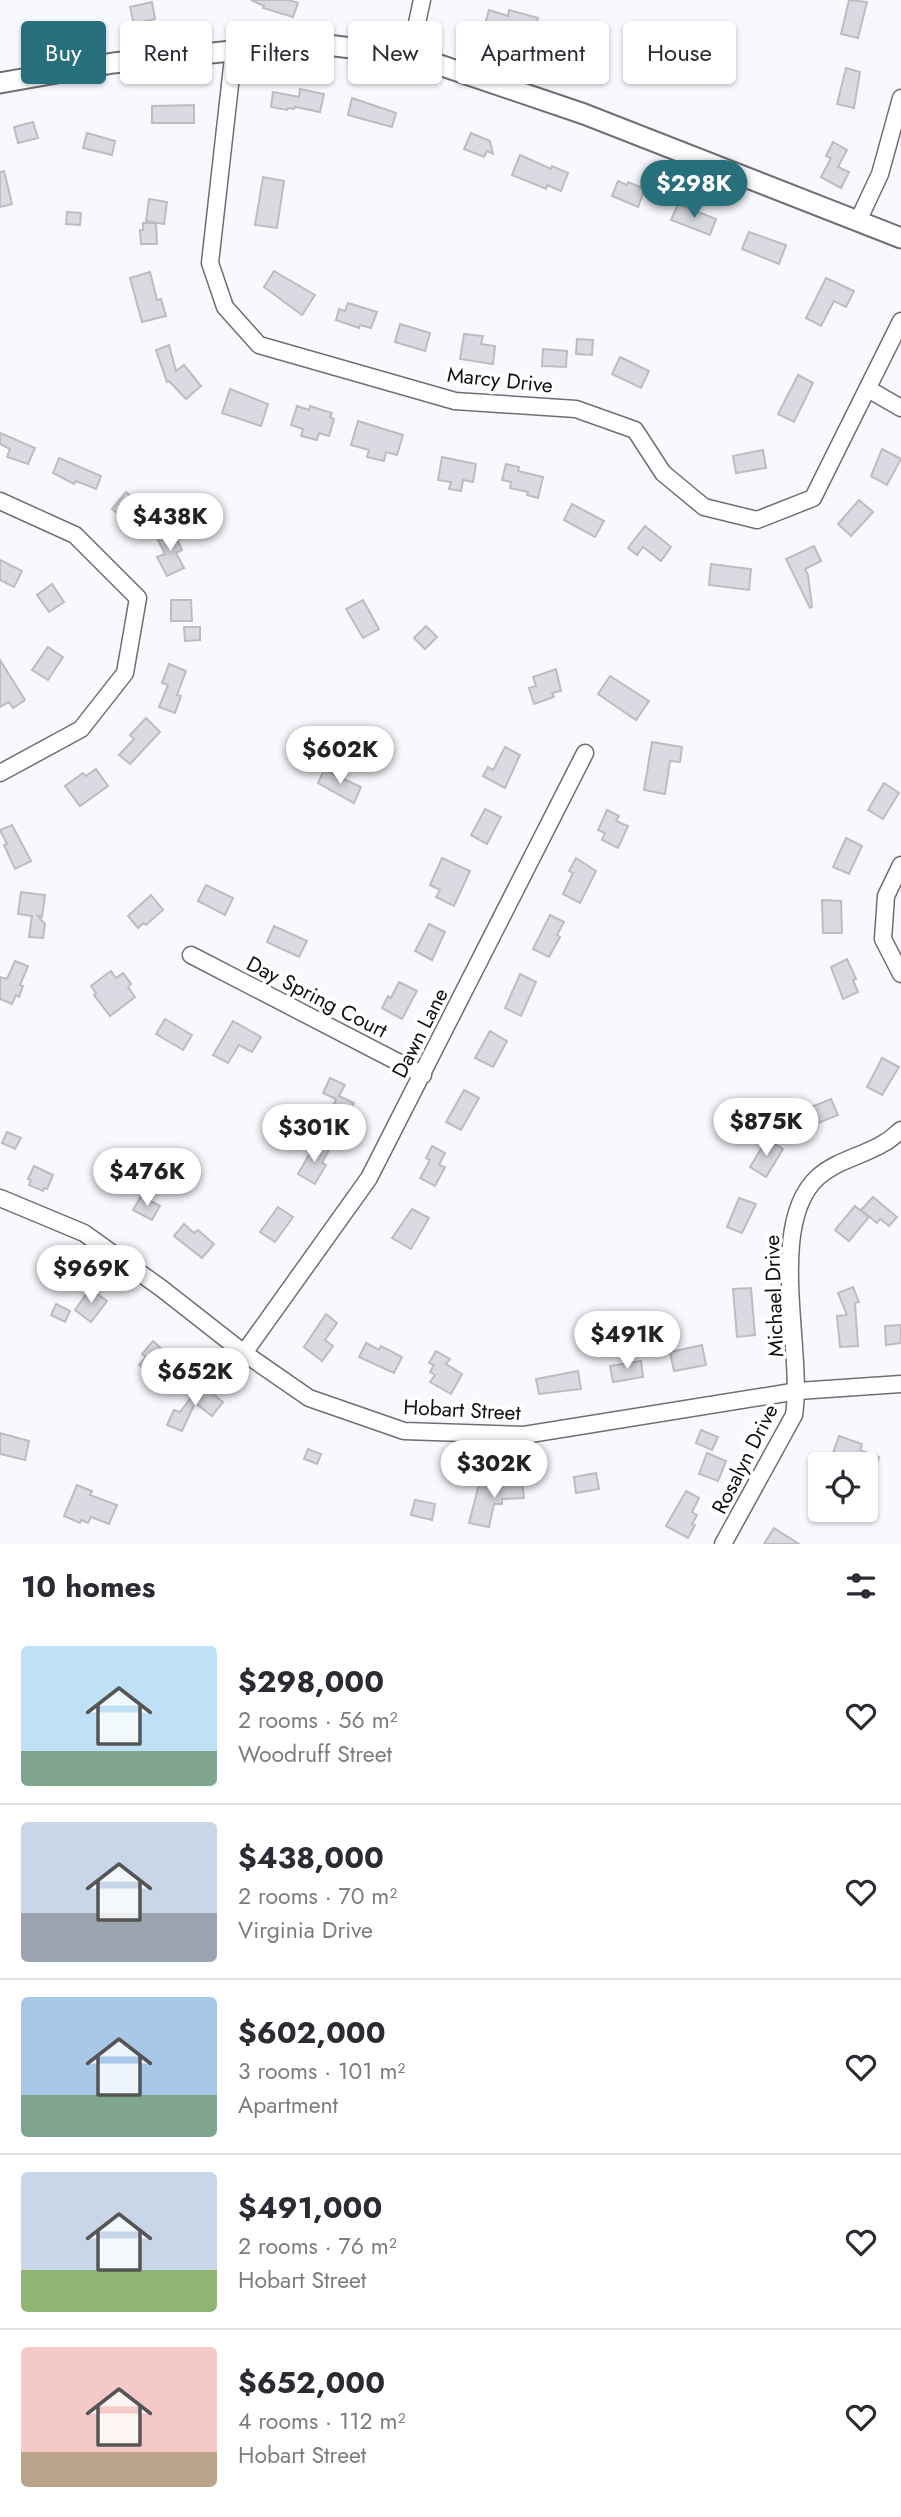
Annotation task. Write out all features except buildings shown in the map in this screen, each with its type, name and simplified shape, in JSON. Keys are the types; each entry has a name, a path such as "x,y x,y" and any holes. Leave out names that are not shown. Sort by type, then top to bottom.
{"street":[{"path":"417,21 422,0"},
{"path":"0,83 113,63 226,51"},
{"path":"442,66 584,114 901,238"},
{"name":"Marcy Drive","path":"230,84 210,262 225,307 259,345 455,401 576,409 635,430 663,473 704,507 757,520 813,498 901,321"},
{"path":"858,221 880,174 901,98"},
{"path":"868,389 901,408"},
{"path":"0,501 75,535 138,598 125,673 80,729 0,773"},
{"name":"Dawn Lane","path":"244,1353 369,1178 585,753"},
{"path":"901,865 886,896 883,939 901,974"},
{"name":"Day Spring Court","path":"191,955 422,1075"},
{"name":"Michael Drive","path":"798,1391 790,1255 793,1221 803,1196 818,1177 850,1157 884,1144 901,1130"},
{"name":"Hobart Street","path":"0,1198 85,1233 244,1353 309,1398 404,1431 523,1435 798,1391 901,1384"},
{"name":"Rosalyn Drive","path":"723,1544 794,1415 798,1391"}]}
